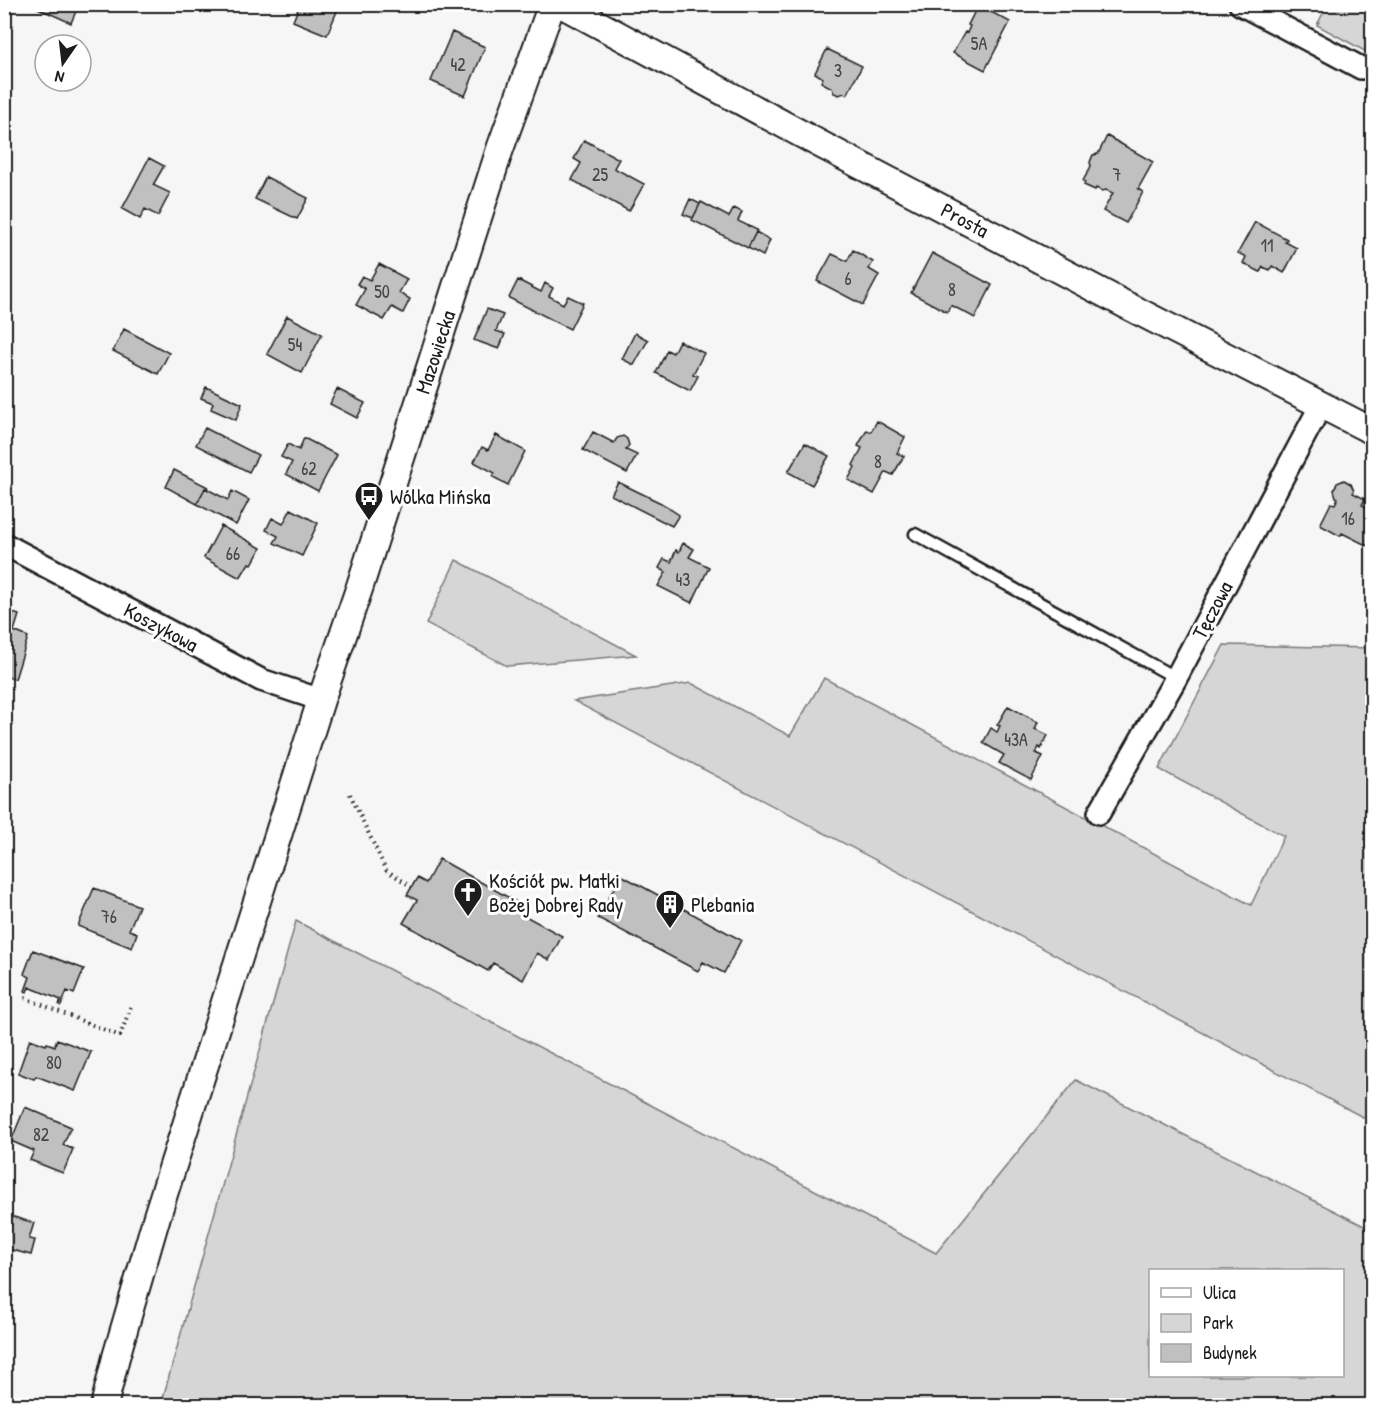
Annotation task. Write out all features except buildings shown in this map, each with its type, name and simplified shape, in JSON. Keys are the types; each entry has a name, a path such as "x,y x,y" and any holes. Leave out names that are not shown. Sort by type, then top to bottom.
{"street":[{"name":"Mazowiecka","path":"104,1406 116,1356 157,1216 321,700 360,586 500,149 552,4"},
{"name":"Prosta","path":"561,4 818,143 1372,431"},
{"path":"1240,4 1361,68"},
{"name":"Tęczowa","path":"1099,813 1176,678 1321,405"},
{"name":"Koszykowa","path":"4,544 261,680 321,700"}],"lane":[{"path":"915,534 1176,678"}],"path":[{"path":"350,794 387,870 412,886"},
{"path":"25,998 120,1036 131,1006"}],"green space":[{"path":"1328,4 1372,5 1372,55 1317,25"},
{"path":"456,560 636,655 507,666 426,624"},
{"path":"1224,645 1372,648 1372,1122 574,701 691,683 790,736 824,678 1251,905 1284,836 1159,769"},
{"path":"296,921 936,1253 1076,1080 1372,1230 1372,1405 161,1405"}],"place":[{"name":"Wólka Mińska","path":"369,522"},
{"name":"Kościół pw. Matki Bożej Dobrej Rady","path":"468,918"},
{"name":"Plebania","path":"670,930"}]}
